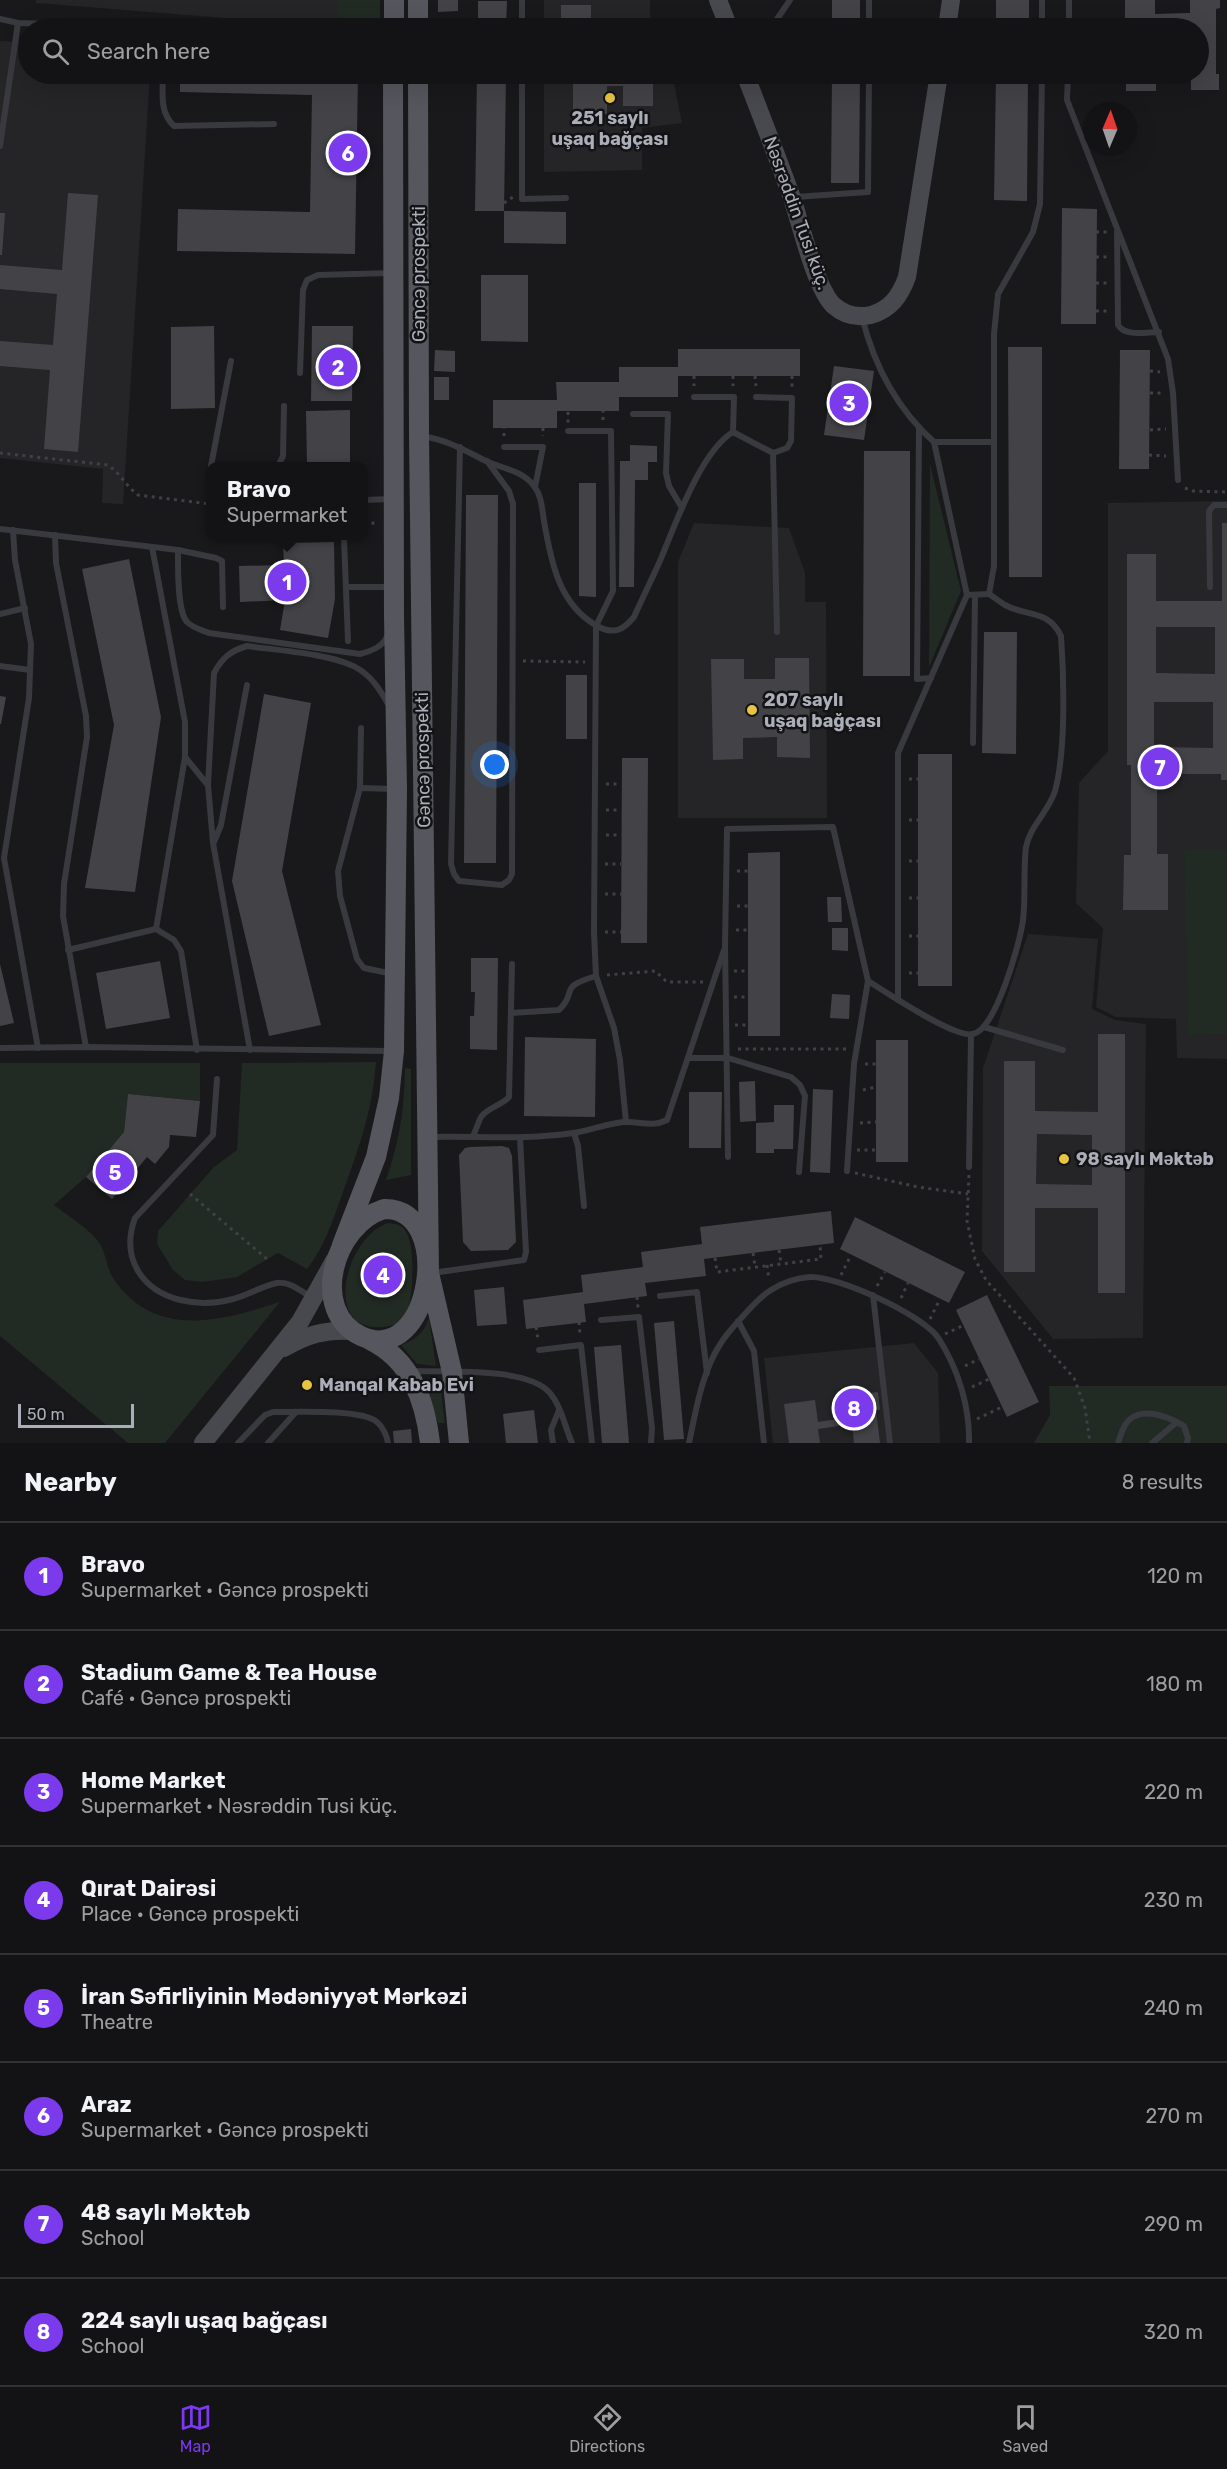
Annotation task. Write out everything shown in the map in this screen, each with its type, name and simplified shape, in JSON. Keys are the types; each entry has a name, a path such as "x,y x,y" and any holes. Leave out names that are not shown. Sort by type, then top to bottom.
{"main road":[{"path":"394,0 394,18"},
{"path":"418,0 418,18"},
{"name":"Gəncə prospekti","path":"339,1251 376,1157 389,1098 394,1051 397,789 392,273 393,84"},
{"name":"Gəncə prospekti","path":"418,84 419,435 429,1273 452,1372 459,1443"},
{"path":"358,1334 387,1340 409,1326 420,1306 429,1273 421,1233 414,1221 401,1210 384,1209 363,1219 339,1251 333,1276 335,1300 340,1318 358,1334 391,1352 407,1370 422,1399 430,1443"}],"street":[{"path":"718,0 725,18"},
{"path":"948,18 951,0"},
{"name":"Nəsrəddin Tusi küç.","path":"749,84 822,288 832,304 845,314 862,317"},
{"path":"862,317 890,306 900,295 907,277 937,84"},
{"path":"203,1443 300,1322 339,1251"},
{"path":"277,1352 313,1333 335,1330 358,1334"}],"lane":[{"path":"522,0 522,18"},
{"path":"778,18 790,0"},
{"path":"869,0 869,18"},
{"path":"1042,0 1042,18"},
{"path":"1069,0 1069,18"},
{"path":"0,19 18,23 0,146"},
{"path":"164,84 163,108 167,119 174,126 274,124"},
{"path":"522,84 522,199 566,198"},
{"path":"791,197 868,192 869,84"},
{"path":"989,594 994,566 994,334 998,294 1033,232 1041,204 1042,84"},
{"path":"1068,84 1067,100 1159,332 1171,372 1178,480"},
{"path":"1117,226 1118,325 1126,332 1159,332"},
{"path":"300,373 303,290 307,280 318,275 392,273"},
{"path":"862,317 867,339 888,388 919,429 934,442 967,595 898,753 898,1000"},
{"path":"212,462 231,361"},
{"path":"694,397 734,397 734,432"},
{"path":"734,432 773,453 787,448 791,441 792,398 756,397"},
{"path":"280,462 283,456 284,406"},
{"path":"633,414 668,414 666,473 669,486 682,508"},
{"path":"919,429 917,679 931,678"},
{"path":"568,431 611,431 613,591 596,626 594,932 596,976 614,1028 620,1060 626,1122"},
{"path":"419,435 447,441 487,461 521,474 535,487 541,500 550,561 564,594 580,614 596,626 606,631 615,631 624,629 634,617 682,508 711,453 724,438 734,432"},
{"path":"934,442 994,442"},
{"path":"460,447 451,864 459,881 502,885 509,880 512,874 513,504 509,491 487,461"},
{"path":"504,447 543,447 535,487"},
{"path":"773,453 777,632"},
{"path":"368,500 394,499"},
{"path":"1209,587 1209,511 1214,506 1227,506"},
{"path":"0,529 177,550 216,558 222,561 223,607"},
{"path":"13,530 15,560 31,644 29,698 3,858 38,1048"},
{"path":"55,535 56,564 86,716 87,736 64,884 63,916 86,1047"},
{"path":"344,540 348,641"},
{"path":"152,547 185,722 185,758 156,929"},
{"path":"177,550 185,620 192,626 209,633 360,654 373,651 385,640 394,616"},
{"path":"347,587 394,587"},
{"path":"868,981 953,1030 971,1035 984,1027 993,1012 1008,977 1018,941 1023,921 1026,847 1031,832 1054,793 1058,776 1062,717 1060,636 1055,624 1043,616 1006,606 989,594 967,595"},
{"path":"973,743 975,595"},
{"path":"0,614 25,608"},
{"path":"250,1050 213,843 208,785 214,673 220,660 233,650 247,646 338,660 357,667 375,683 395,716"},
{"path":"0,666 30,670"},
{"path":"213,843 221,825 247,685"},
{"path":"361,728 360,788 338,871 340,896 357,959 364,968 396,974"},
{"path":"185,758 208,785"},
{"path":"360,788 397,789"},
{"path":"728,1157 725,945 727,829 833,827 868,981 857,1049 849,1123 848,1171"},
{"path":"68,950 156,929 174,940 182,951 197,1050"},
{"path":"427,1137 520,1138 574,1133 626,1122 651,1125 668,1120 725,945"},
{"path":"473,1136 482,1117 490,1109 503,1104 509,1097 512,964"},
{"path":"511,1013 559,1010 566,1004 568,990 574,983 596,976"},
{"path":"984,1027 1063,1050"},
{"path":"969,1167 971,1035"},
{"path":"0,1048 394,1051"},
{"path":"688,1058 728,1058 791,1077 800,1085 805,1096 799,1172"},
{"path":"217,1079 213,1135 135,1218 130,1230 130,1257 144,1281 165,1295 188,1302 232,1300 277,1283 293,1286 314,1298"},
{"path":"574,1133 578,1146 584,1206"},
{"path":"429,1273 524,1260 526,1252 520,1138"},
{"path":"690,1443 707,1374 720,1344 738,1321 770,1290 789,1281 810,1277 837,1281 873,1295 896,1307 938,1337 955,1370 962,1392 970,1422 969,1443"},
{"path":"660,1296 697,1292 707,1374"},
{"path":"873,1295 890,1443"},
{"path":"602,1320 639,1317 652,1428 651,1443"},
{"path":"738,1321 754,1351 764,1443"},
{"path":"539,1350 581,1345 592,1443"},
{"path":"407,1370 517,1376 534,1381 549,1392 572,1443"},
{"path":"553,1443 551,1430 559,1410"},
{"path":"238,1443 265,1415 273,1412 360,1414 377,1421 383,1428 388,1443"},
{"path":"268,1443 296,1412"},
{"path":"1118,1443 1125,1426 1133,1417 1151,1414 1169,1417 1184,1426 1188,1438 1187,1443"},
{"path":"1152,1443 1177,1422"}],"path":[{"path":"0,453 108,465 138,495 206,504"},
{"path":"1149,455 1177,456"},
{"path":"1178,480 1184,488 1193,491 1227,492"},
{"path":"368,524 375,523"},
{"path":"512,660 596,662"},
{"path":"595,784 621,784"},
{"path":"595,810 621,810"},
{"path":"595,835 621,835"},
{"path":"595,864 621,864"},
{"path":"594,894 621,894"},
{"path":"594,932 621,933"},
{"path":"596,976 655,971 667,982 713,982"},
{"path":"728,1049 857,1049"},
{"path":"849,1123 876,1122"},
{"path":"848,1151 876,1150"},
{"path":"969,1167 967,1221 975,1258 986,1280 1074,1378 1085,1408 1090,1443"},
{"path":"848,1171 918,1187 968,1194"},
{"path":"190,1194 267,1259"},
{"path":"715,1258 717,1272 821,1258 820,1245"},
{"path":"779,1250 781,1264"},
{"path":"753,1253 755,1267"},
{"path":"837,1281 851,1255"},
{"path":"873,1295 885,1272"},
{"path":"896,1307 908,1283"},
{"path":"926,1327 940,1299"},
{"path":"938,1337 963,1325"},
{"path":"955,1370 980,1359"},
{"path":"962,1392 989,1379"},
{"path":"970,1422 1002,1407"}],"shaded area":[{"path":"36,0 338,0 338,18 225,18 36,3"},
{"path":"338,0 380,0 380,18 338,18"},
{"path":"544,0 650,0 650,18 544,18"},
{"path":"0,41 18,42 18,84 149,84 123,504 102,503 103,469 0,458"},
{"name":"251 saylı uşaq bağçası","path":"544,84 674,84 682,123 642,128 642,170 544,172"},
{"path":"930,464 961,591 929,667"},
{"path":"1227,501 1227,1059 1177,1058 1176,1019 1116,1017 1096,1007 1103,928 1076,903 1079,783 1108,751 1108,503"},
{"name":"207 saylı uşaq bağçası","path":"694,523 789,528 805,573 805,602 826,602 827,818 678,818 678,562"},
{"path":"1227,849 1227,1034 1188,1035 1184,850"},
{"name":"98 saylı Məktəb","path":"1028,934 1098,939 1092,1009 1115,1020 1146,1024 1143,1338 1053,1339 982,1251 983,1068"},
{"path":"376,1062 368,1114 359,1146 328,1234 307,1269 278,1253 237,1277 202,1282 185,1280 173,1270 157,1244 158,1231 214,1167 237,1150 242,1063"},
{"path":"0,1063 200,1063 200,1101 128,1094 124,1132 86,1177 54,1205 93,1235 100,1244 113,1278 130,1298 149,1311 169,1318 212,1319 280,1302 165,1443 128,1443 0,1336"},
{"path":"405,1068 411,1069 411,1175 386,1180 400,1125"},
{"path":"388,1223 401,1227 408,1236 412,1264 411,1294 409,1306 401,1323 374,1327 357,1321 348,1307 345,1289 349,1269 358,1249 372,1233"},
{"path":"429,1318 436,1366 417,1364 401,1345 418,1335"},
{"path":"914,1343 938,1373 940,1443 773,1443 764,1358"},
{"path":"423,1382 440,1383 445,1423 438,1423"},
{"path":"1049,1386 1227,1386 1227,1443 1034,1443 1050,1415"}],"building":[{"path":"438,0 458,0 458,11 438,12"},
{"path":"832,0 860,0 860,18 832,18"},
{"path":"996,0 1029,0 1029,18 996,18"},
{"path":"1125,0 1155,0 1155,14 1190,13 1190,0 1220,0 1220,8 1216,9 1216,74 1219,74 1219,90 1191,90 1191,84 1209,84 1209,18 1125,18"},
{"path":"478,1 507,1 506,18 478,18"},
{"path":"561,5 591,5 591,18 561,18"},
{"path":"180,84 358,84 355,254 177,251 178,209 310,212 312,95 180,92"},
{"path":"477,84 506,84 504,211 475,211"},
{"path":"573,84 653,84 653,106 623,106 623,86 607,86 607,114 573,114"},
{"path":"832,84 860,84 859,183 831,183"},
{"path":"996,84 1028,84 1027,201 994,200"},
{"path":"1126,84 1156,84 1156,91 1126,91"},
{"path":"68,193 98,195 78,452 44,449 50,370 0,366 0,341 53,345 57,294 0,289 0,265 62,270"},
{"path":"1062,208 1097,209 1096,324 1061,324"},
{"path":"504,211 566,212 566,244 504,243"},
{"path":"0,213 5,213 2,255 0,255"},
{"path":"481,275 528,275 528,342 481,341"},
{"path":"214,326 215,408 171,409 171,327"},
{"path":"312,326 353,326 352,401 311,401"},
{"path":"1008,347 1042,347 1042,577 1009,577"},
{"path":"678,349 800,349 800,376 678,376 678,397 619,397 619,411 557,411 557,428 493,428 493,400 557,400 556,382 619,382 619,367 678,367"},
{"path":"435,350 455,351 455,372 434,371"},
{"path":"1120,350 1150,350 1149,469 1119,469"},
{"path":"834,366 874,371 864,440 824,435"},
{"path":"434,377 449,377 449,400 434,400"},
{"path":"350,410 350,462 307,462 306,411"},
{"path":"630,445 657,446 657,462 648,462 648,480 635,480 634,587 619,587 620,461 630,461"},
{"path":"864,451 910,451 910,676 863,676"},
{"path":"579,483 596,483 596,597 579,596"},
{"path":"466,495 498,495 496,863 464,863"},
{"path":"1222,523 1227,523 1227,780 1221,780 1221,774 1157,774 1157,854 1168,854 1168,910 1123,910 1124,855 1131,855 1131,765 1127,765 1127,554 1156,554 1156,601 1222,601","holes":["1156,627 1215,627 1215,674 1156,673","1154,702 1213,702 1213,748 1154,747"]},
{"path":"334,542 335,599 328,638 280,630 285,600 240,602 239,566 284,565 283,543"},
{"path":"129,559 161,717 135,892 85,888 114,725 82,569"},
{"path":"984,632 1017,632 1016,754 982,753"},
{"path":"775,658 809,658 810,758 777,757 777,737 743,738 743,759 713,760 711,659 744,659 744,679 775,679"},
{"path":"566,675 587,675 587,739 566,739"},
{"path":"264,694 311,703 282,871 321,1025 269,1036 232,881"},
{"path":"0,696 6,697 1,724 0,724"},
{"path":"918,754 952,754 952,986 918,986"},
{"path":"622,758 648,758 647,943 621,943"},
{"path":"780,852 780,1036 748,1036 748,853"},
{"path":"827,897 841,897 842,922 828,922"},
{"path":"832,928 848,928 848,951 832,950"},
{"path":"471,958 498,958 497,1050 470,1049 470,1016 474,1016 475,992 471,992"},
{"path":"160,961 170,1018 106,1029 96,973"},
{"path":"0,964 14,1023 0,1026"},
{"path":"832,994 850,995 849,1019 830,1018"},
{"path":"1098,1034 1125,1034 1125,1293 1098,1293 1098,1208 1035,1208 1035,1272 1004,1272 1004,1061 1035,1061 1035,1111 1098,1112","holes":["1037,1134 1092,1135 1092,1185 1036,1184"]},
{"path":"525,1037 596,1039 595,1117 524,1116"},
{"path":"876,1040 908,1040 908,1162 876,1162"},
{"path":"755,1081 756,1121 740,1122 739,1082"},
{"path":"813,1089 833,1090 830,1173 810,1172"},
{"path":"689,1092 722,1092 721,1148 689,1148"},
{"path":"128,1094 200,1101 196,1137 170,1135 169,1147 155,1164 147,1157 112,1199 86,1177 124,1132"},
{"path":"774,1105 794,1105 793,1149 774,1149 774,1153 756,1153 756,1123 774,1122"},
{"path":"502,1146 509,1148 512,1156 516,1242 508,1250 471,1251 463,1242 459,1155 465,1148"},
{"path":"831,1211 834,1243 704,1259 706,1276 645,1283 647,1296 584,1304 586,1322 526,1329 523,1300 583,1292 581,1275 643,1267 641,1252 702,1244 700,1227"},
{"path":"855,1217 965,1272 949,1303 840,1249"},
{"path":"504,1287 507,1324 477,1326 474,1290"},
{"path":"987,1295 1039,1402 1007,1417 956,1310"},
{"path":"674,1321 684,1439 664,1440 654,1323"},
{"path":"621,1345 629,1443 602,1443 594,1347"},
{"path":"878,1392 880,1410 876,1410 880,1443 854,1443 852,1424 818,1429 820,1443 789,1443 784,1404 815,1400 818,1422 851,1417 848,1396"},
{"path":"534,1410 538,1443 506,1443 503,1414"},
{"path":"411,1429 412,1443 394,1443 393,1431"}],"place":[{"name":"251 saylı uşaq bağçası","path":"610,98"},
{"name":"Araz","path":"348,153"},
{"name":"Stadium Game & Tea House","path":"338,367"},
{"name":"Home Market","path":"849,403"},
{"name":"Bravo","path":"287,582"},
{"name":"207 saylı uşaq bağçası","path":"752,710"},
{"name":"48 saylı Məktəb","path":"1160,767"},
{"name":"98 saylı Məktəb","path":"1064,1159"},
{"name":"İran Səfirliyinin Mədəniyyət Mərkəzi","path":"115,1172"},
{"name":"Qırat Dairəsi","path":"383,1275"},
{"name":"Manqal Kabab Evi","path":"307,1385"},
{"name":"224 saylı uşaq bağçası","path":"854,1408"}]}
